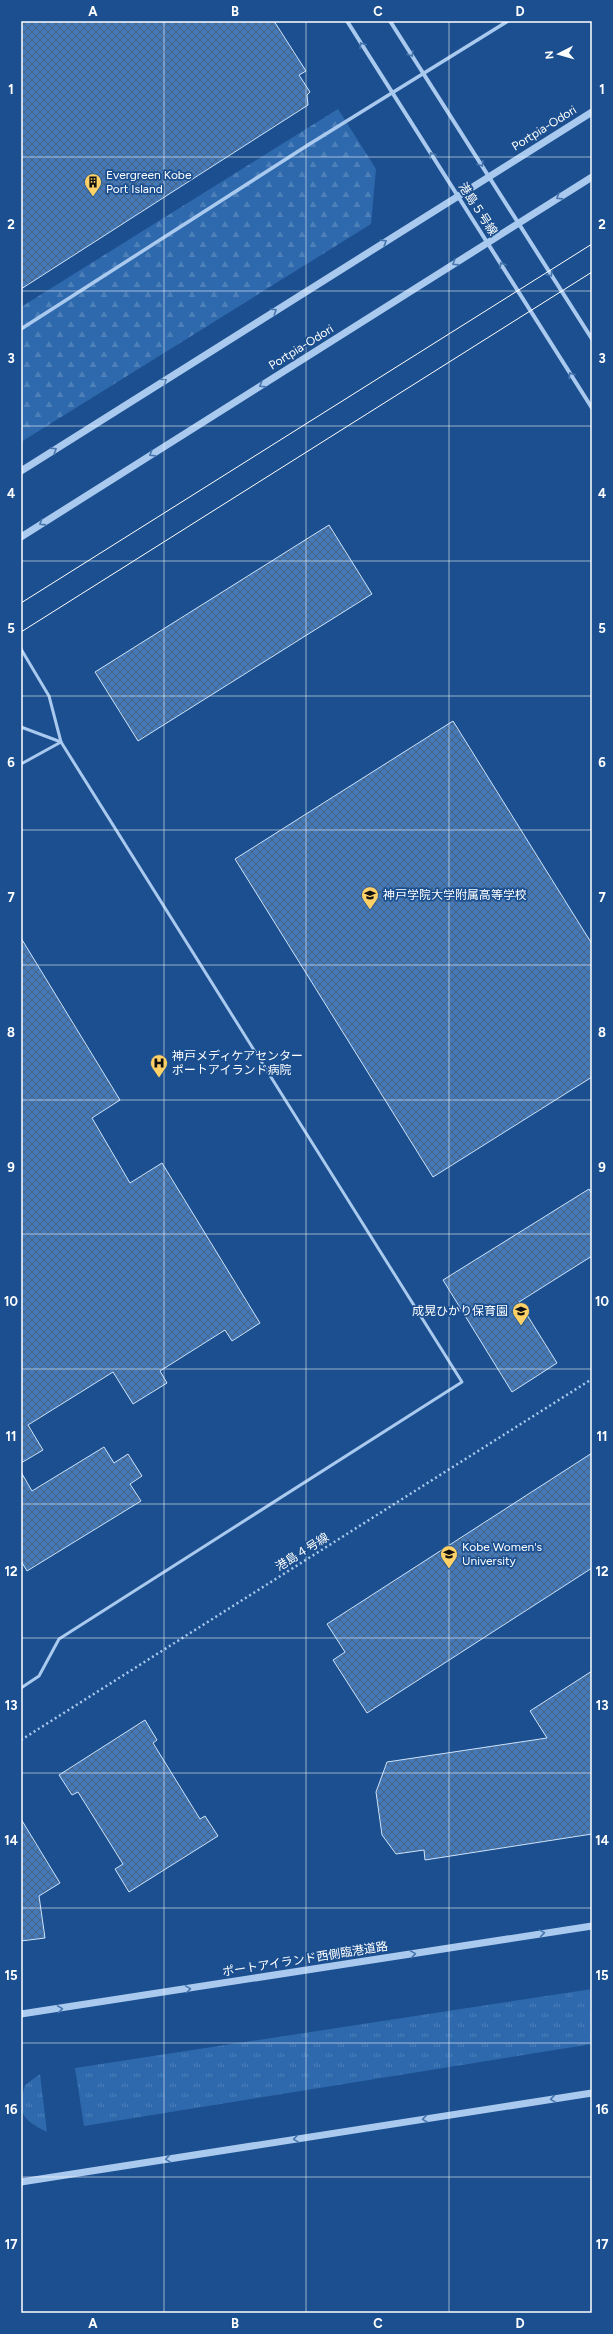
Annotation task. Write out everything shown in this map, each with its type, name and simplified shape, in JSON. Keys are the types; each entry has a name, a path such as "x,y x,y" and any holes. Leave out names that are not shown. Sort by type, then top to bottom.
{"street":[{"name":"港島５号線","path":"347,21 592,408"},
{"path":"390,21 592,339"},
{"path":"21,329 308,145 508,21"},
{"name":"Portpia-Odori","path":"21,471 592,112"},
{"name":"Portpia-Odori","path":"21,537 592,176"},
{"name":"ポートアイランド西側臨港道路","path":"21,2014 592,1926"},
{"path":"21,2182 592,2093"}],"lane":[{"path":"21,650 49,696 61,742 462,1382 60,1639 39,1676 21,1688"},
{"path":"21,728 61,742"},
{"path":"21,764 61,742"}],"path":[{"name":"港島４号線","path":"21,1740 592,1379"}],"green space":[{"path":"338,109 376,169 371,224 21,442 21,307"},
{"path":"592,1989 592,2044 84,2126 75,2068"},
{"path":"40,2074 47,2132 32,2124 27,2119 22,2109 25,2085"}],"building":[{"name":"Evergreen Kobe Port Island","path":"21,21 274,21 306,71 299,75 310,92 307,95 308,105 21,289"},
{"path":"329,525 372,594 138,741 95,672"},
{"path":"453,721 592,944 592,1077 433,1177 235,859"},
{"path":"21,938 120,1100 92,1118 130,1183 162,1163 260,1323 232,1341 225,1330 160,1371 167,1383 133,1404 113,1372 28,1425 43,1450 21,1463"},
{"path":"589,1189 592,1194 592,1256 519,1302 557,1363 512,1392 443,1280"},
{"path":"104,1447 114,1463 128,1454 142,1476 130,1484 141,1501 27,1571 21,1561 21,1472 32,1491"},
{"path":"592,1453 592,1568 367,1713 333,1660 345,1652 327,1624"},
{"path":"592,1671 592,1834 425,1860 424,1850 396,1854 382,1835 376,1792 387,1762 547,1738 530,1711"},
{"path":"145,1720 157,1740 153,1743 200,1819 205,1816 218,1836 129,1892 115,1869 123,1864 78,1792 72,1795 59,1775"},
{"path":"21,1819 60,1883 39,1896 45,1938 21,1941"}],"tram line":[{"path":"21,603 592,244"},
{"path":"21,632 592,272"}],"place":[{"name":"Evergreen Kobe Port Island","path":"93,197"},
{"name":"神戸学院大学附属高等学校","path":"370,910"},
{"name":"神戸メディケアセンター ポートアイランド病院","path":"159,1078"},
{"name":"成晃ひかり保育園","path":"521,1326"},
{"name":"Kobe Women's University","path":"449,1569"}]}
